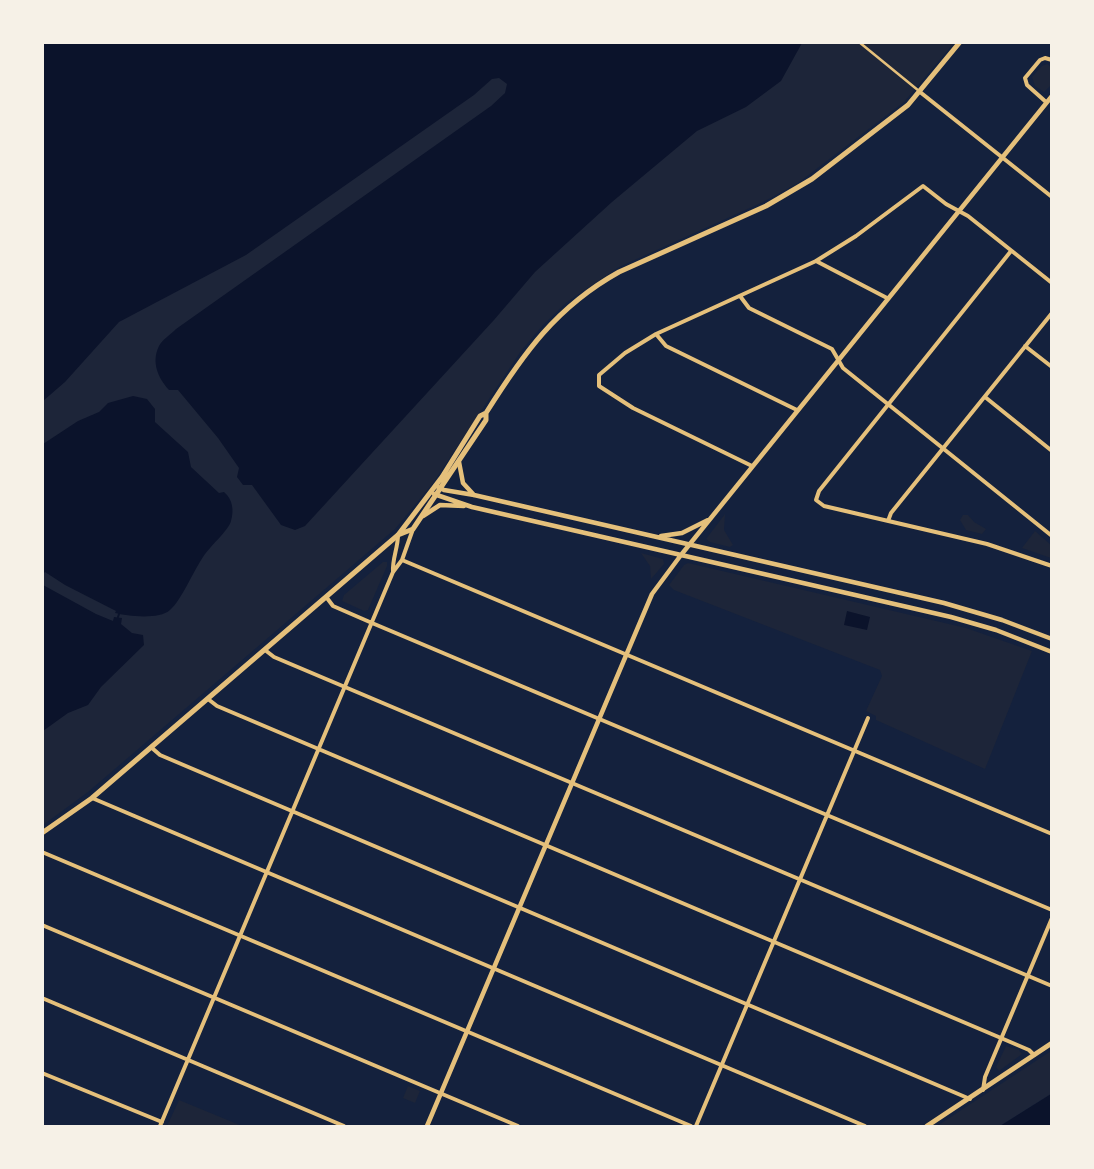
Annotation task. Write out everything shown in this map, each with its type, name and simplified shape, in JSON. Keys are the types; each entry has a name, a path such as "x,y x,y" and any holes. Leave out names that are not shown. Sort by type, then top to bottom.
{"main road":[{"path":"398,535 413,529 434,493 436,485 480,416 486,413 530,346 558,316 585,293 624,269 766,206 795,190 881,126 920,92 960,42"},
{"path":"42,833 92,798 152,748 398,535 427,497 441,489 486,420 486,413"},
{"path":"927,1126 1052,1044"}],"street":[{"path":"859,42 1052,197"},
{"path":"1046,102 1027,85 1025,78 1040,60 1045,58 1052,60"},
{"path":"427,1126 652,594 681,554 957,210 1052,96"},
{"path":"752,466 633,408 599,386 599,376 633,347 656,334 816,261 856,236 923,186 1052,283"},
{"path":"1011,251 819,491 816,500 820,505 987,544 1052,566"},
{"path":"816,261 887,298"},
{"path":"740,296 747,307 832,349 839,358 843,368 1052,536"},
{"path":"888,521 891,514 943,448 1052,313"},
{"path":"656,334 666,346 797,410"},
{"path":"1025,346 1052,367"},
{"path":"985,397 1052,451"},
{"path":"459,462 463,483 474,495"},
{"path":"436,485 441,489 960,607 1052,639"},
{"path":"434,493 470,506 951,617 996,630 1052,652"},
{"path":"420,519 430,510 440,505 470,506"},
{"path":"654,536 682,533 711,518"},
{"path":"42,1073 161,1124 392,572 402,560 413,529"},
{"path":"392,572 392,563 398,546 398,535"},
{"path":"402,560 1052,834"},
{"path":"327,598 333,606 372,623 1052,910"},
{"path":"265,650 272,656 1052,986"},
{"path":"208,699 215,705 1001,1038 1029,1050 1034,1055"},
{"path":"696,1126 868,718"},
{"path":"152,748 160,755 970,1099"},
{"path":"92,798 266,874 865,1126"},
{"path":"42,852 691,1126"},
{"path":"983,1090 985,1077 1052,918"},
{"path":"42,925 518,1126"},
{"path":"42,998 344,1126"}],"shaded area":[{"path":"43,42 802,43 781,81 746,107 697,131 612,202 535,272 494,320 305,526 295,530 281,525 252,485 243,485 237,477 239,468 218,438 178,390 169,390 165,385 159,375 156,364 159,346 176,329 491,106 505,93 507,84 499,78 492,79 474,95 246,255 119,322 65,382 43,401"},
{"path":"43,43 954,43 904,102 798,183 763,202 619,267 567,302 543,325 521,351 433,483 395,529 88,792 43,825"},
{"path":"1047,64 1051,67 1051,85 1044,92 1035,86 1032,77 1042,66"},
{"path":"133,396 147,399 155,409 155,422 188,452 191,467 219,493 224,492 227,495 232,509 229,525 203,557 174,606 165,613 151,616 115,613 116,611 65,585 45,572 43,574 43,444 78,421 99,412 108,403"},
{"path":"725,514 724,530 733,545 730,547 710,542 706,539"},
{"path":"963,515 968,515 974,522 986,529 982,534 966,530 960,520"},
{"path":"1035,531 1051,545 1051,558 1022,548"},
{"path":"641,553 663,559 664,564 651,579 650,566"},
{"path":"383,562 387,562 387,566 368,610 364,611 342,601 344,595"},
{"path":"688,563 966,628 1032,651 985,769 876,720 876,716 866,711 882,676 880,670 674,590 669,585 684,565"},
{"path":"43,585 96,614 113,621 114,617 122,618 121,624 132,633 143,635 144,645 101,687 88,705 68,713 43,731"},
{"path":"847,611 870,617 867,630 844,625"},
{"path":"1006,1046 1019,1050 1022,1054 999,1071 996,1067"},
{"path":"1051,1051 1051,1094 1000,1126 937,1126"},
{"path":"408,1086 420,1091 415,1103 403,1098"},
{"path":"1051,1094 1051,1126 1000,1126"},
{"path":"179,1100 242,1126 167,1126"}]}
